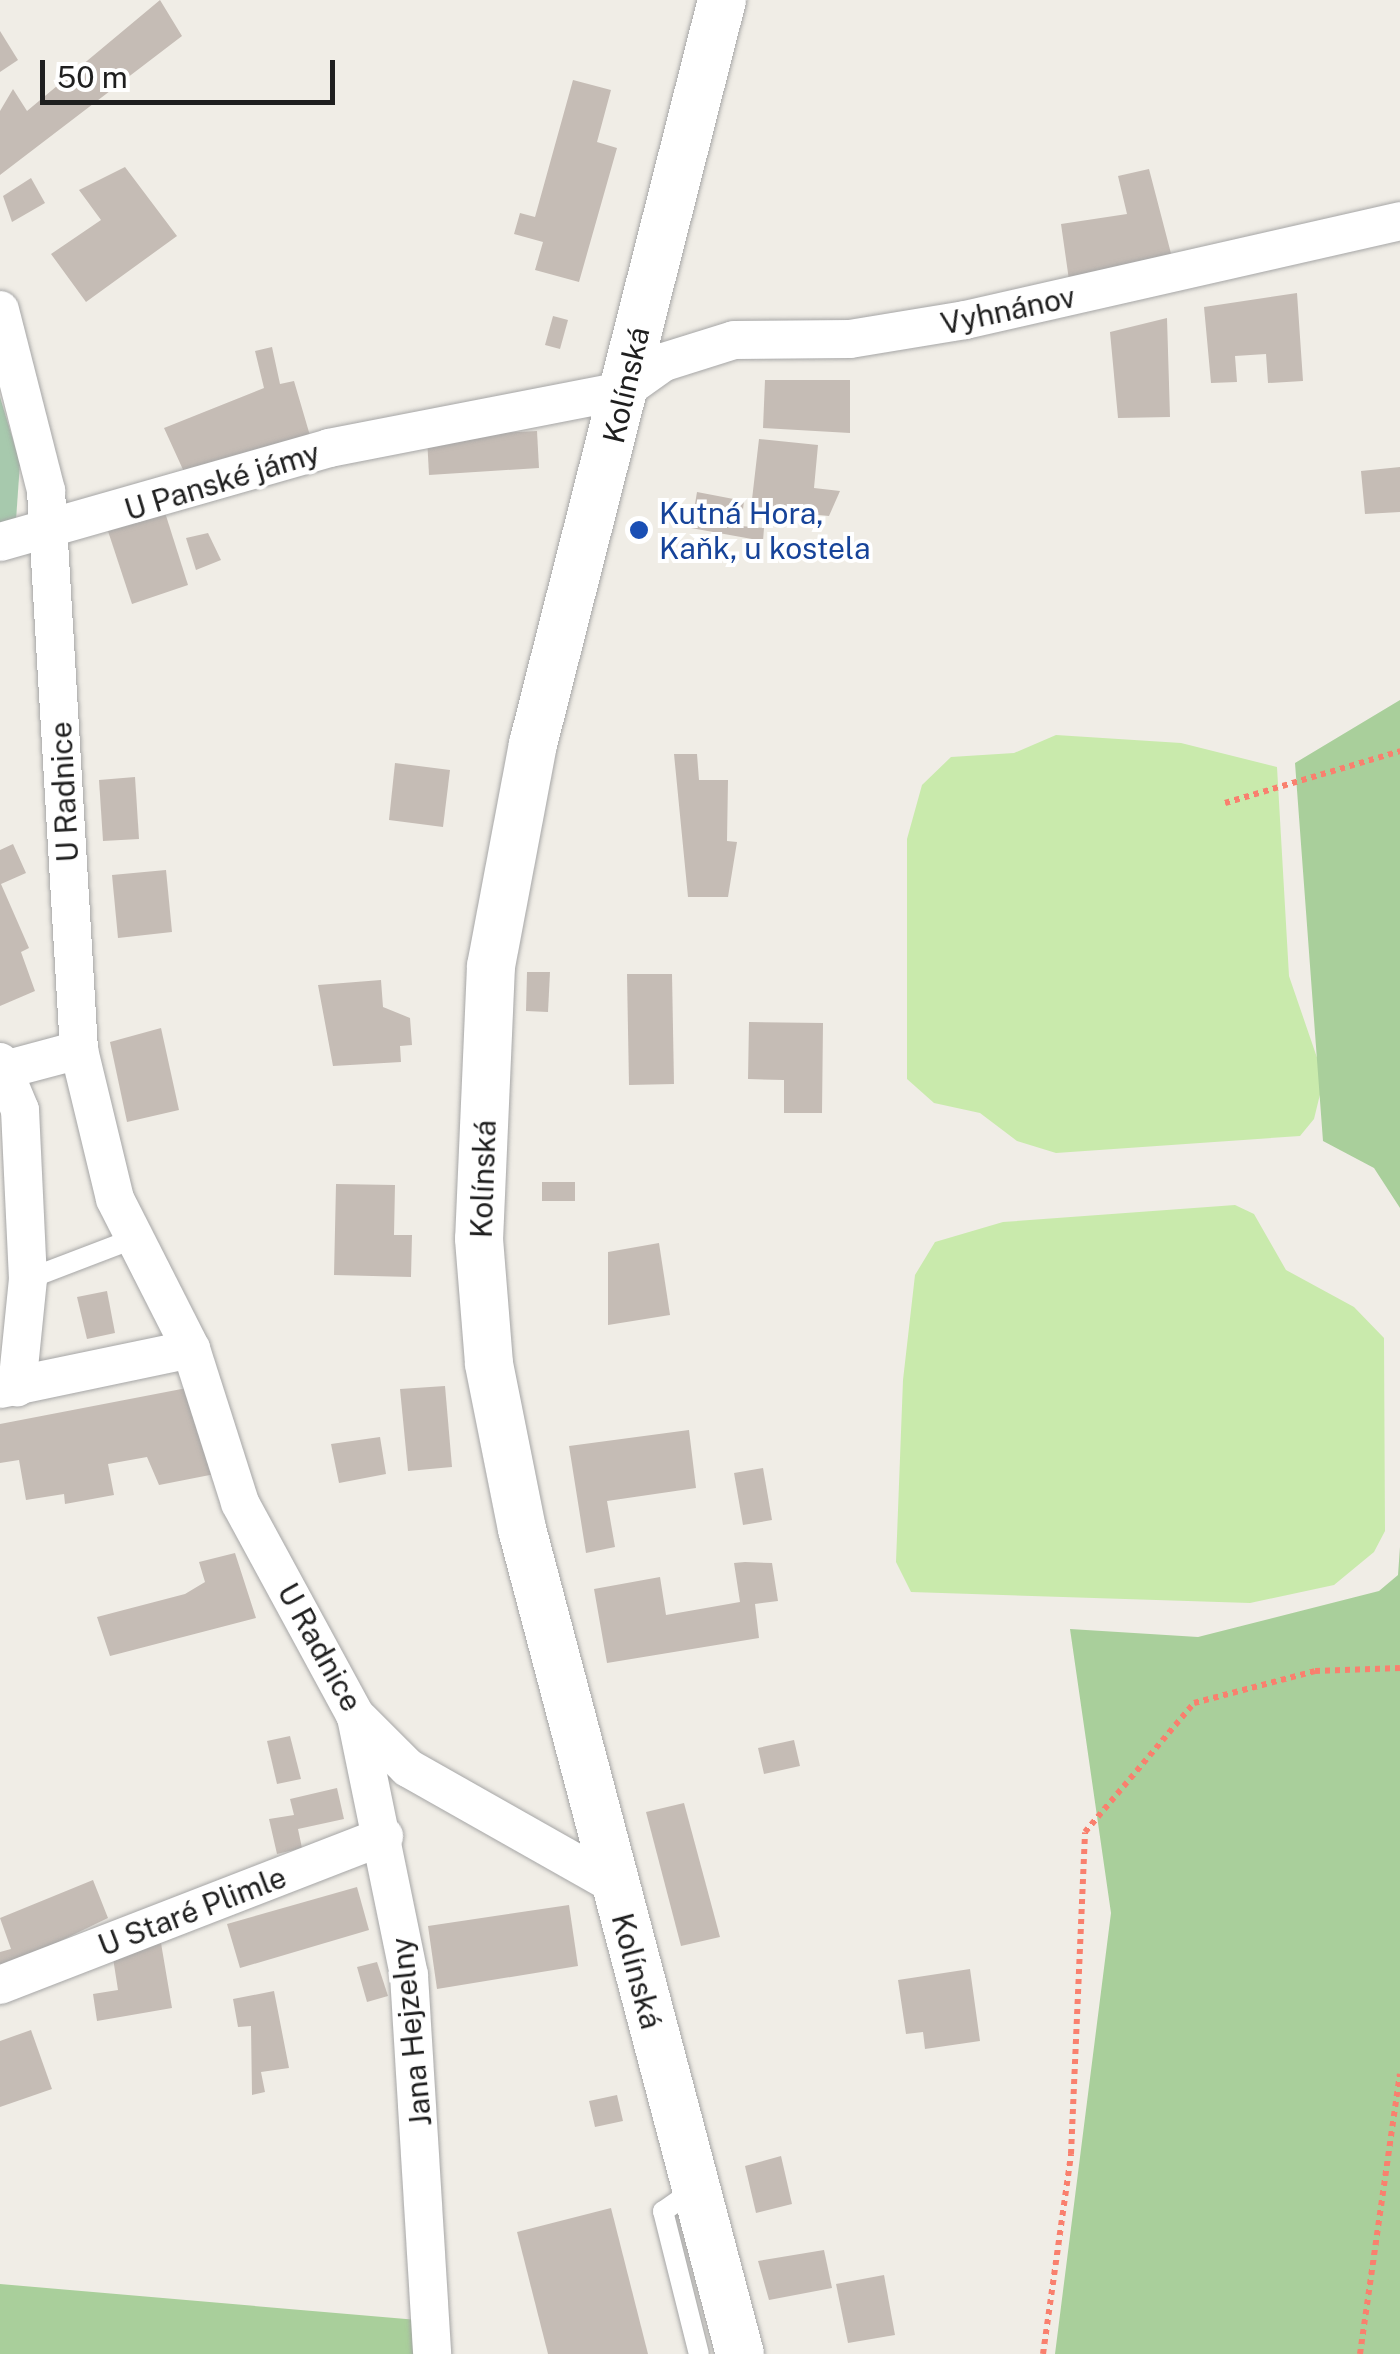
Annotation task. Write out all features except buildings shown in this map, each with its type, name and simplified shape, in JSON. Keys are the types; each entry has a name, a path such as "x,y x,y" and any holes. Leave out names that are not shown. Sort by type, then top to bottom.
{"street":[{"name":"Kolínská","path":"722,0 533,744 491,966 479,1240 488,1364 522,1528 740,2354"},
{"name":"Vyhnánov","path":"622,392 664,362 734,340 850,340 965,320 1400,221"},
{"path":"0,310 49,534"},
{"name":"U Panské jámy","path":"0,542 49,534 329,448 622,392"},
{"name":"U Radnice","path":"49,534 80,1050 133,1240 192,1349 240,1503 355,1715 408,1768 613,1884"},
{"path":"80,1050 2,1066 20,1110 28,1279 9,1388 192,1349"},
{"name":"Jana Hejzelny","path":"355,1715 384,1836 409,1975 432,2354"},
{"name":"U Staré Plimle","path":"0,1985 384,1836"}],"lane":[{"path":"28,1279 133,1240"},
{"path":"696,2188 663,2211 699,2354"}],"path":[{"path":"1224,803 1400,751"},
{"path":"1043,2354 1072,2154 1085,1832 1194,1703 1315,1671 1400,1668"},
{"path":"1360,2354 1400,2074"}],"green space":[{"path":"0,397 20,463 16,520 0,524"},
{"path":"1400,700 1400,1208 1374,1168 1323,1141 1295,763"},
{"path":"1056,735 1181,743 1277,767 1289,976 1324,1078 1314,1119 1300,1136 1056,1153 1017,1141 980,1113 934,1103 907,1079 907,839 922,785 951,757 1014,753"},
{"path":"1235,1205 1254,1214 1286,1270 1354,1307 1384,1338 1385,1531 1374,1552 1334,1585 1250,1603 911,1592 896,1562 903,1380 915,1275 935,1242 1003,1222"},
{"path":"1400,1547 1400,2354 1055,2354 1111,1913 1070,1629 1198,1637 1379,1591 1398,1575"},
{"path":"0,2284 441,2322 436,2354 0,2354"}],"place":[{"name":"Kutná Hora, Kaňk, u kostela","path":"639,530"}]}
